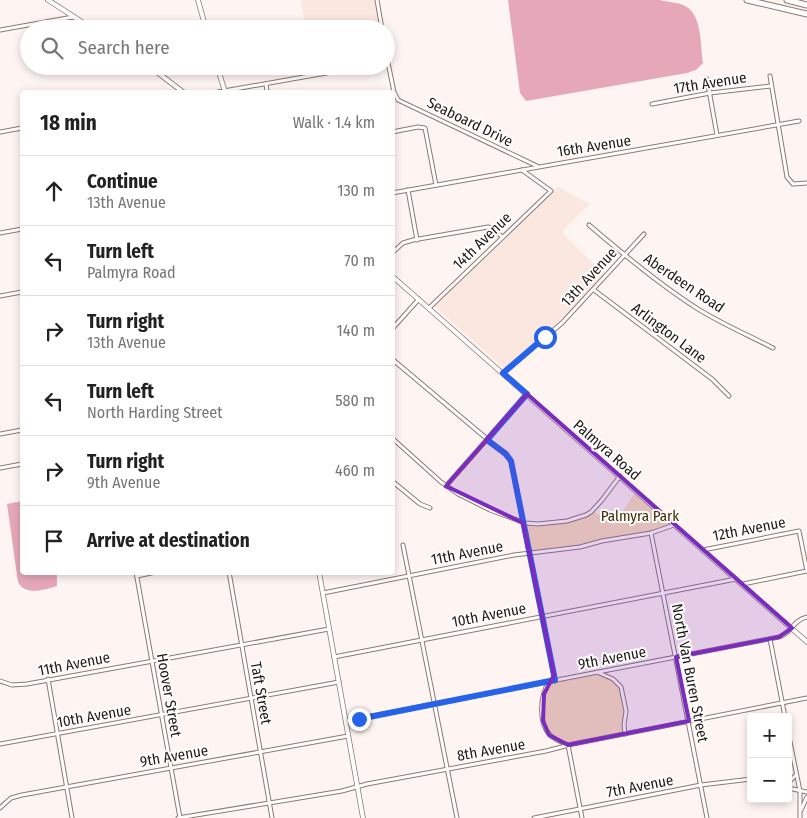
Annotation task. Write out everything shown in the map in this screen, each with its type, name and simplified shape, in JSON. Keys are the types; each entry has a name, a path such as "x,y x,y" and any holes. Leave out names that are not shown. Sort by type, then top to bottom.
{"highway":[{"path":"747,0 807,14"},
{"path":"787,0 807,4"},
{"path":"792,0 807,4"}],"main road":[{"path":"48,0 79,20"},
{"path":"198,0 204,20"},
{"path":"161,75 180,90"},
{"path":"219,75 223,90"},
{"name":"Palmyra Road","path":"395,279 807,642"},
{"path":"320,575 363,818"}],"street":[{"path":"377,0 380,20"},
{"path":"57,20 74,17"},
{"path":"0,30 20,26"},
{"path":"234,90 316,75"},
{"name":"Seaboard Drive","path":"390,75 393,90"},
{"path":"770,76 789,181 793,184 807,183"},
{"path":"707,79 717,135"},
{"path":"266,84 267,90"},
{"name":"17th Avenue","path":"652,104 710,93 771,86"},
{"name":"Seaboard Drive","path":"395,96 402,102 538,167"},
{"name":"16th Avenue","path":"395,192 799,121"},
{"path":"395,131 418,127 426,129 436,185"},
{"path":"0,132 20,128"},
{"name":"14th Avenue","path":"428,308 551,191 521,170"},
{"path":"408,190 417,240"},
{"name":"Aberdeen Road","path":"590,225 625,256 699,310 773,348"},
{"path":"395,250 403,243 488,227 492,228 502,237"},
{"path":"0,233 20,229"},
{"name":"13th Avenue","path":"503,373 562,323 644,234"},
{"name":"Arlington Lane","path":"594,290 712,379 729,396"},
{"path":"0,296 20,292"},
{"path":"395,326 419,299"},
{"path":"395,362 506,454 511,461 555,680"},
{"path":"446,486 527,394"},
{"path":"0,434 20,430"},
{"path":"395,441 446,486 458,494 490,510 523,523 538,524 567,521 586,515 602,500 620,476"},
{"path":"0,468 20,464"},
{"path":"395,483 420,504 430,508"},
{"name":"11th Avenue","path":"323,593 530,553 567,550 675,525"},
{"name":"12th Avenue","path":"703,550 798,531 807,571"},
{"name":"North Van Buren Street","path":"651,532 708,818"},
{"path":"403,545 457,818"},
{"path":"743,584 807,571"},
{"name":"Hoover Street","path":"136,575 179,818"},
{"name":"Taft Street","path":"229,575 272,818"},
{"name":"10th Avenue","path":"334,657 736,579"},
{"path":"792,628 797,621 807,618"},
{"name":"9th Avenue","path":"346,721 770,639 784,636 792,628"},
{"name":"11th Avenue","path":"0,681 18,685 329,629"},
{"path":"770,639 784,713"},
{"path":"597,672 613,679 621,687 626,711 625,734"},
{"path":"48,680 72,818"},
{"name":"10th Avenue","path":"0,744 339,682"},
{"path":"550,682 543,699 542,715 544,726 554,738 568,745 582,818"},
{"name":"8th Avenue","path":"179,818 269,802 342,792 358,786 546,751 568,745 807,698"},
{"name":"9th Avenue","path":"0,808 15,796 348,736"},
{"path":"792,751 800,791 800,817"},
{"path":"792,779 797,774"},
{"name":"7th Avenue","path":"534,818 701,785 747,779"},
{"path":"792,789 807,792"},
{"path":"800,817 807,797"}],"highlighted area":[{"path":"527,394 792,628 779,637 676,657 689,721 568,745 549,735 543,721 544,694 554,675 523,523 446,486"}],"shaded area":[{"path":"301,0 374,0 378,20 304,20"},
{"path":"508,0 660,0 680,4 689,9 697,22 703,63 696,70 687,73 526,101 520,93"},
{"path":"558,187 590,204 562,232 605,275 562,319 504,368 434,306"},
{"path":"20,501 20,575 57,575 57,586 35,591 25,589 18,582 7,504"}],"green space":[{"name":"Palmyra Park","path":"636,491 674,524 657,530 603,542 530,552 524,524 566,522 593,511 614,525"},
{"path":"597,672 607,676 620,688 625,704 625,734 571,744 557,741 550,735 544,719 544,700 550,682"}],"route":[{"path":"359,719 555,680 511,461 506,454 487,440 527,394 503,373 545,337"}]}
